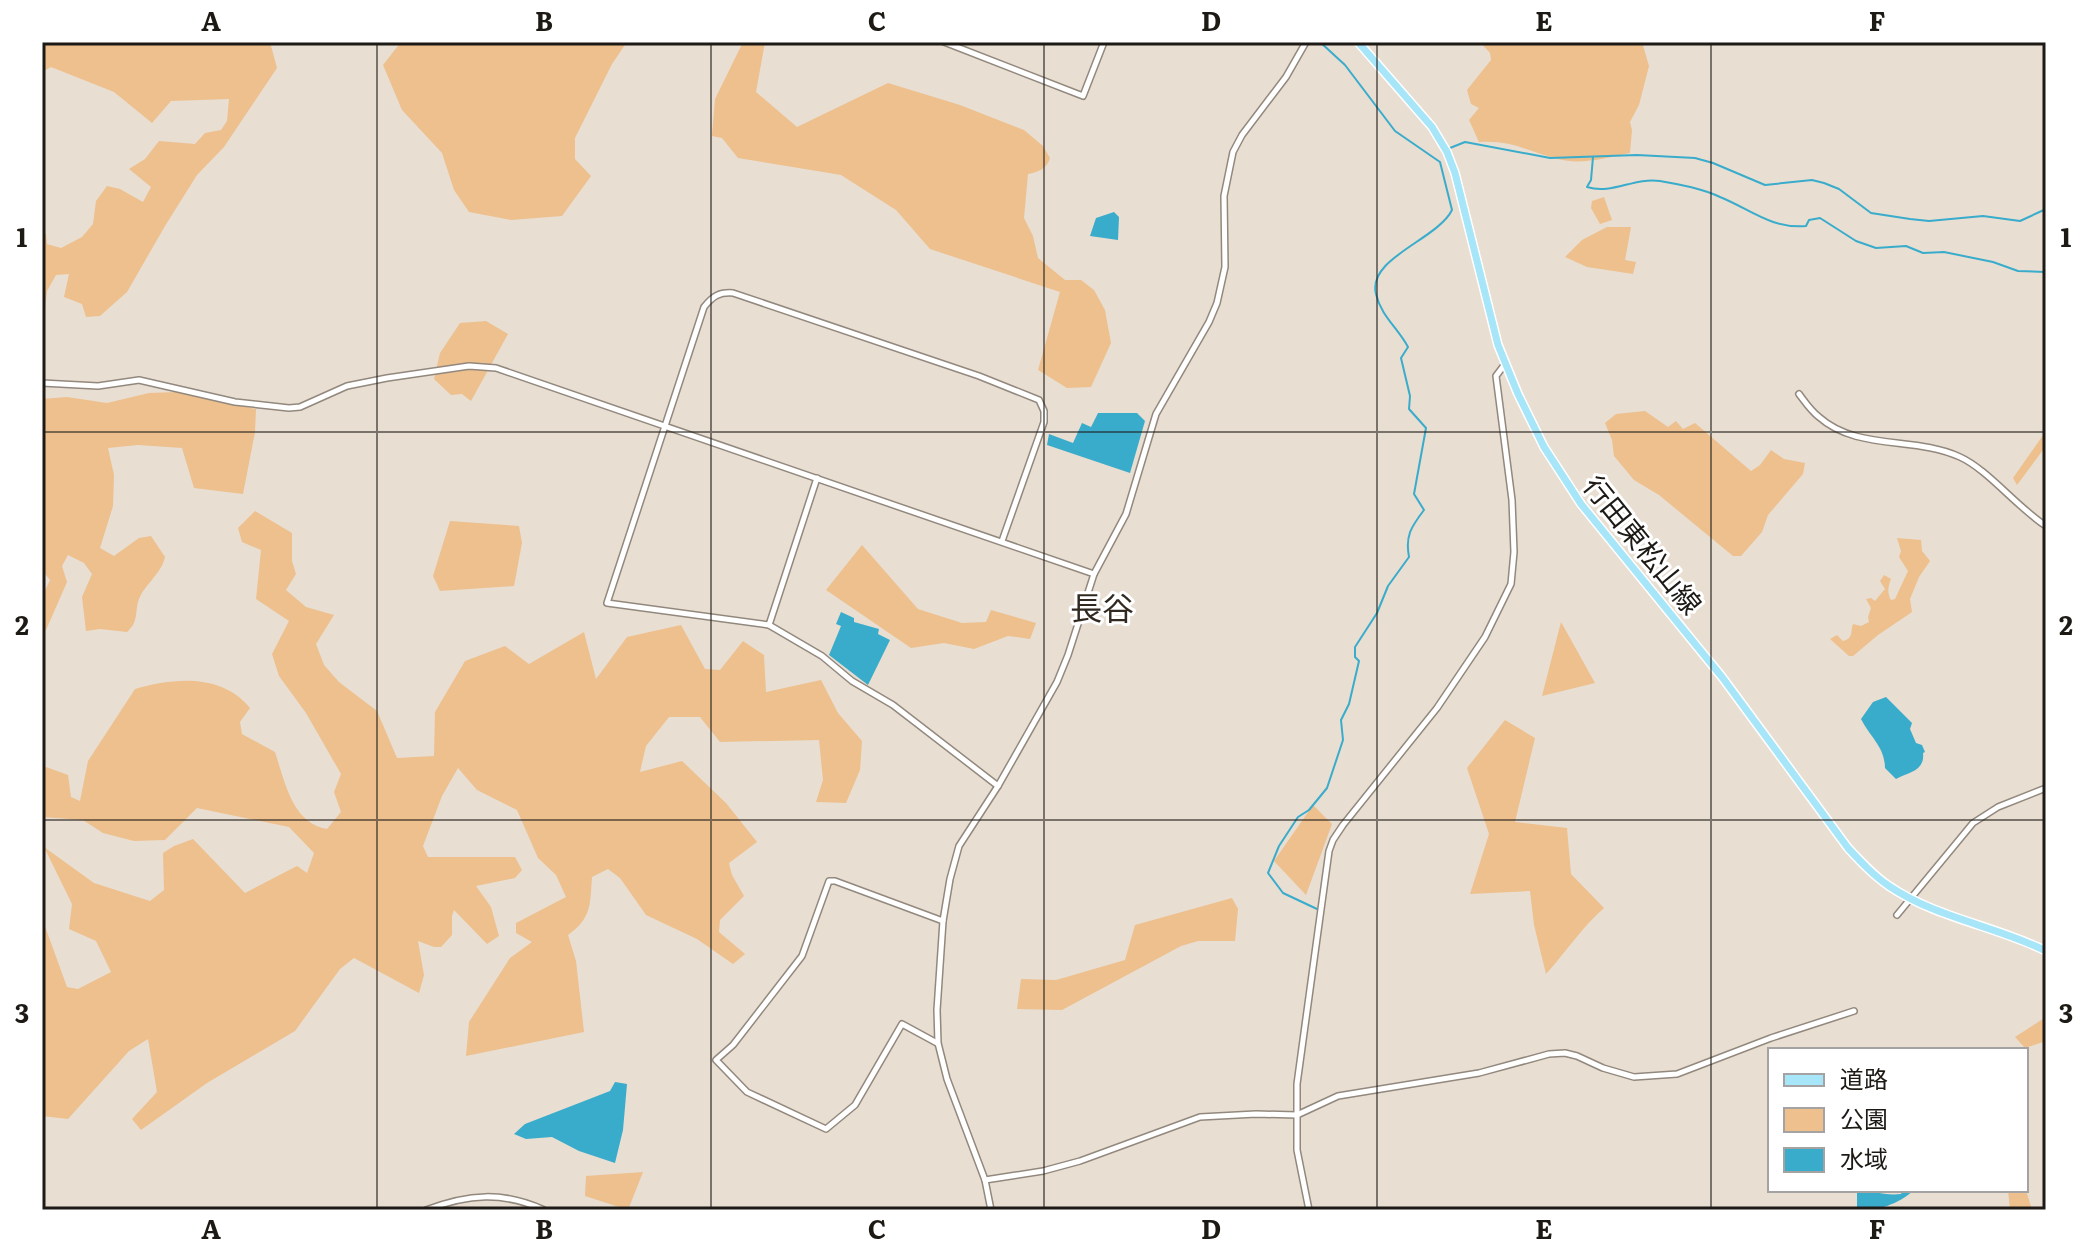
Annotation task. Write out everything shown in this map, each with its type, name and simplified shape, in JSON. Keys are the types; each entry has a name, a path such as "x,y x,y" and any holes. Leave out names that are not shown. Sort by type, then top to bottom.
{"main road":[{"name":"行田東松山線","path":"1358,42 1432,127 1447,152 1505,364 1544,447 1581,504 1713,666 1848,848 1878,877 1913,899 2017,937 2046,951"}],"street":[{"path":"944,42 1083,96 1104,42"},
{"path":"991,1210 985,1180 947,1079 938,1043 943,921 957,852 1057,682 1094,574 1126,514 1156,414 1217,303 1225,267 1224,196 1233,152 1247,127 1286,77 1306,42"},
{"path":"998,786 893,705 852,681 822,656 769,625 607,603 704,307 717,294 733,293 762,302 979,376 1039,400 1044,411 1044,422 1002,541"},
{"path":"1309,1210 1297,1150 1300,1052 1333,840 1437,708 1485,637 1511,584 1514,552 1512,500 1496,376 1505,364"},
{"path":"42,383 98,386 139,380 235,402 289,408 300,407 347,386 469,366 496,368 1094,574"},
{"path":"1799,394 1818,417 1845,433 1865,439 1939,449 1962,458 2046,526"},
{"path":"769,625 817,478"},
{"path":"1897,915 1973,823 1998,807 2046,788"},
{"path":"938,1043 902,1024 855,1105 826,1129 747,1092 716,1060 733,1045 802,956 829,881 943,921"},
{"path":"985,1180 1043,1171 1080,1161 1200,1117 1297,1115 1338,1096 1479,1073 1549,1054 1577,1056 1634,1077 1677,1074 1854,1011"},
{"path":"426,1210 452,1201 486,1195 518,1199 544,1210"}],"green space":[{"path":"42,42 270,42 277,68 224,147 197,175 127,292 100,316 86,317 82,304 64,297 69,274 56,275 47,291 42,334 42,231 46,234 47,244 61,248 82,237 93,224 96,201 107,186 120,189 143,202 151,187 129,169 145,159 159,141 195,144 205,133 221,130 227,121 229,99 171,101 152,123 114,92 51,67 42,72"},
{"path":"401,42 627,42 612,64 575,138 575,159 591,176 562,216 511,220 469,212 454,190 442,153 402,110 383,65"},
{"path":"743,42 765,42 756,92 797,127 888,83 960,105 1024,130 1043,146 1050,158 1042,169 1028,174 1024,218 1033,236 1038,258 1065,280 1081,280 1094,290 1105,310 1111,343 1091,387 1067,388 1038,370 1060,292 930,249 896,210 841,175 738,158 722,138 712,136 715,99"},
{"path":"1480,42 1642,42 1649,66 1639,105 1630,122 1630,153 1573,161 1509,144 1479,142 1469,120 1479,108 1471,104 1467,90 1491,60 1490,53"},
{"path":"1604,197 1612,220 1600,224 1591,208 1592,201"},
{"path":"1607,227 1631,227 1625,260 1636,262 1633,274 1587,267 1565,257 1582,240"},
{"path":"486,321 508,334 471,401 462,394 451,395 434,379 440,353 460,323"},
{"path":"177,392 256,409 255,432 243,494 194,488 182,448 138,445 108,448 114,475 113,506 100,548 114,556 139,538 151,536 165,557 163,563 140,596 135,622 127,632 86,631 82,597 92,574 84,563 68,555 62,566 67,582 46,630 42,628 42,597 50,580 42,570 42,399 67,397 107,403 149,393"},
{"path":"1645,411 1668,427 1676,421 1683,429 1695,423 1751,471 1771,450 1784,459 1805,463 1803,474 1768,515 1762,532 1741,556 1733,556 1659,495 1634,480 1614,456 1605,423 1616,414"},
{"path":"2046,431 2046,446 2017,485 2013,478"},
{"path":"255,511 292,533 292,561 296,574 286,590 306,607 334,615 316,644 324,665 339,682 377,711 397,758 434,756 435,712 465,661 505,646 529,664 584,632 596,679 627,637 681,625 705,669 720,670 743,641 764,655 766,692 821,680 838,713 862,741 860,770 846,803 816,802 823,780 819,740 720,742 700,717 669,717 646,746 640,772 682,761 726,803 757,842 729,863 744,896 720,920 719,932 745,954 733,964 697,939 646,915 620,878 608,869 592,877 586,916 568,935 576,961 584,1032 466,1056 469,1022 510,958 532,942 516,933 516,923 566,897 556,875 538,858 517,810 477,790 458,768 442,796 423,846 428,857 515,857 522,870 515,878 476,886 491,907 499,936 487,944 454,910 452,935 441,947 418,941 424,975 419,993 354,958 340,969 295,1031 207,1083 141,1130 132,1119 157,1092 148,1039 129,1051 68,1119 42,1116 42,918 67,987 78,989 111,972 96,941 69,929 72,904 44,847 94,883 150,901 164,890 163,853 193,839 245,893 297,866 307,873 314,853 289,827 197,808 165,840 134,841 103,833 83,820 42,817 42,774 46,767 68,775 71,797 80,801 88,761 135,689 165,682 196,681 225,689 250,708 240,722 242,734 275,752 292,800 306,819 327,829 341,812 334,792 341,774 306,713 279,676 272,654 289,621 256,599 261,550 242,542 238,528"},
{"path":"450,521 519,526 522,543 514,586 440,591 433,576"},
{"path":"1897,538 1921,540 1922,551 1930,561 1910,599 1912,612 1849,656 1830,639 1837,635 1846,640 1853,624 1861,626 1869,622 1871,608 1866,599 1875,601 1885,589 1880,581 1884,575 1891,579 1889,595 1891,600 1895,599 1908,571 1899,557 1901,551"},
{"path":"862,545 918,609 962,623 986,622 991,610 1036,623 1030,639 1008,636 974,649 944,643 911,648 826,590"},
{"path":"1561,622 1595,683 1542,696"},
{"path":"1505,720 1535,738 1515,822 1567,828 1571,874 1604,908 1546,974 1534,925 1530,891 1470,894 1489,834 1467,768"},
{"path":"1313,805 1332,824 1306,895 1274,861"},
{"path":"1232,898 1238,909 1235,941 1198,941 1181,946 1062,1010 1017,1009 1021,979 1056,980 1125,960 1135,925"},
{"path":"2046,1017 2046,1041 2025,1048 2015,1037"},
{"path":"643,1172 628,1210 585,1196 586,1176"},
{"path":"2008,1192 2027,1192 2032,1210 2010,1210"}],"water":[{"path":"1114,212 1119,217 1118,240 1090,236 1096,218"},
{"path":"1098,413 1137,413 1145,421 1130,473 1047,445 1049,434 1073,443 1082,423 1091,427"},
{"path":"841,612 854,618 854,622 879,629 878,634 890,640 868,685 829,655 841,626 836,624"},
{"path":"1886,697 1912,723 1910,729 1916,743 1922,745 1925,752 1919,767 1896,779 1885,768 1880,748 1861,719 1873,702"},
{"path":"615,1082 627,1084 623,1130 615,1163 579,1151 552,1137 526,1139 514,1134 525,1124 610,1091"},
{"path":"1857,1192 1911,1192 1888,1206 1857,1210"}],"waterway":[{"path":"1317,909 1283,893 1268,873 1279,846 1298,817 1309,810 1327,788 1343,740 1341,720 1349,704 1359,661 1355,657 1355,647 1377,613 1388,586 1409,557 1410,532 1424,510 1414,494 1426,428 1409,409 1410,396 1401,358 1408,347 1382,309 1376,294 1376,281 1392,260 1433,231 1452,210 1440,162 1395,131 1345,65 1320,42"},
{"path":"1450,148 1465,142 1550,158 1637,155 1695,158 1765,185 1812,180 1824,183 1839,189 1871,213 1929,221 1983,216 2020,221 2046,209"},
{"path":"1593,157 1591,180 1587,187 1605,189 1641,181 1660,181 1705,191 1782,224 1806,226 1809,220 1820,218 1856,241 1876,248 1906,246 1923,253 1944,252 1993,262 2018,271 2046,272"}],"district":[{"name":"長谷","path":"1102,606"}]}
